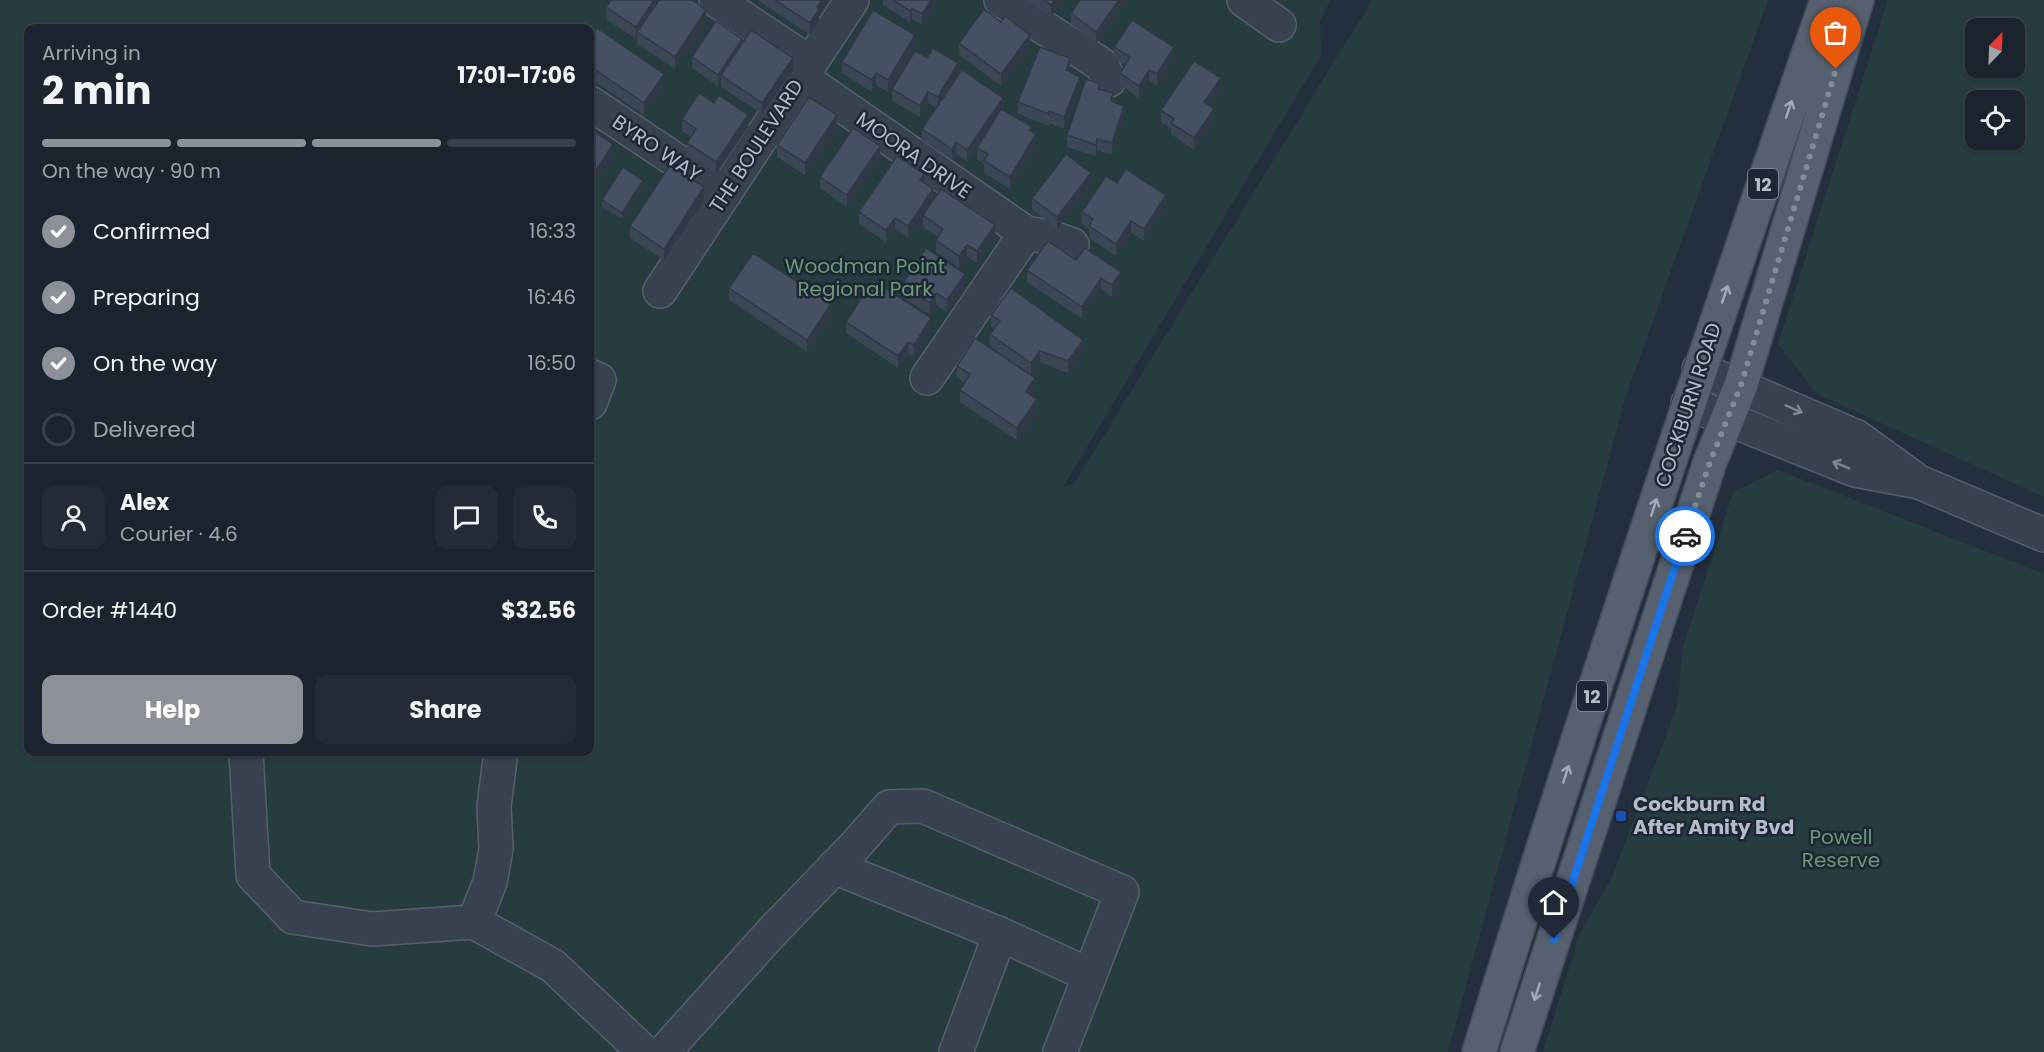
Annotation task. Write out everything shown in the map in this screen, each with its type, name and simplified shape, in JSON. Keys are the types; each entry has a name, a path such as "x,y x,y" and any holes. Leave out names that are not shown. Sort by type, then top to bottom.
{"main road":[{"name":"COCKBURN ROAD","path":"1479,1052 1548,829 1699,369 1827,0"},
{"name":"COCKBURN ROAD","path":"1517,1052 1710,462 1741,385 1857,0"}],"street":[{"name":"MOORA DRIVE","path":"716,0 806,70 1026,233 1053,238 1072,245"},
{"name":"THE BOULEVARD","path":"660,291 852,0"},
{"path":"1001,0 1102,65 1109,80"},
{"path":"1244,0 1279,26"},
{"name":"BYRO WAY","path":"594,106 725,193"},
{"path":"927,378 1026,233"},
{"path":"1699,369 1741,385 1857,437 1919,482"},
{"path":"594,378 599,380 594,393"},
{"path":"1688,403 1855,470 1919,482 2044,535"},
{"path":"246,756 253,875 293,917 372,929 474,922 553,966 644,1052"},
{"path":"474,922 490,882 496,849 494,806 500,756"},
{"path":"664,1052 889,807 923,806 1122,892 1060,1052"},
{"path":"834,867 1000,934 1089,975"},
{"path":"956,1052 1000,934"}],"green space":[{"name":"Woodman Point Regional Park","path":"0,0 1331,0 1320,20 1322,54 1063,487 1074,484 1372,0 1768,0 1625,399 1448,1052 0,1052"},
{"path":"1888,0 2044,0 2044,497 1817,394 1778,344"},
{"name":"Powell Reserve","path":"1778,470 2044,574 2044,1052 1543,1052 1580,933 1612,877 1677,707 1683,647 1733,492"}],"building":[{"path":"611,0 654,0 636,27 606,7"},
{"path":"659,0 692,0 706,10 675,57 637,32"},
{"path":"775,0 822,0 810,23"},
{"path":"893,0 931,0 922,14 912,8 910,11"},
{"path":"1044,0 1055,0 1051,5"},
{"path":"1080,0 1119,0 1096,32 1071,13"},
{"path":"984,9 1001,22 1005,16 1030,35 1001,74 959,43"},
{"path":"873,10 915,35 888,80 876,73 872,80 842,62"},
{"path":"1132,20 1174,47 1157,74 1149,70 1139,86 1120,73 1130,57 1114,47"},
{"path":"716,21 742,39 718,75 692,57"},
{"path":"597,28 664,74 644,103 594,69 594,33"},
{"path":"751,30 793,58 762,103 721,75"},
{"path":"1040,47 1070,58 1066,70 1080,77 1064,117 1018,102"},
{"path":"933,48 958,63 938,97 928,92 920,106 892,89 915,51 927,58"},
{"path":"1194,61 1221,78 1204,102 1214,109 1194,138 1171,123 1174,119 1161,110"},
{"path":"962,70 1003,98 967,150 956,142 952,149 922,129"},
{"path":"1086,79 1100,84 1098,89 1113,93 1111,101 1124,106 1112,143 1097,139 1096,145 1067,135"},
{"path":"699,93 714,103 719,95 748,115 716,162 687,143 696,129 682,119"},
{"path":"809,97 837,115 805,163 777,145"},
{"path":"1001,109 1032,127 1029,130 1036,134 1010,177 984,161 988,154 977,148"},
{"path":"853,128 880,146 847,195 820,177"},
{"path":"594,132 613,144 594,174"},
{"path":"1066,154 1091,173 1057,217 1032,198"},
{"path":"897,156 924,174 920,180 933,189 908,226 895,218 886,230 859,212"},
{"path":"670,165 704,187 664,249 630,226"},
{"path":"623,167 643,180 622,213 602,200"},
{"path":"1126,169 1166,195 1144,229 1131,221 1116,244 1089,226 1093,219 1082,212 1106,176 1117,183"},
{"path":"941,189 995,225 977,251 967,245 959,256 936,240 943,229 923,215"},
{"path":"1048,241 1076,260 1085,248 1121,272 1112,285 1101,278 1082,307 1027,270"},
{"path":"926,248 965,274 947,300 936,293 930,303 902,285"},
{"path":"753,253 831,304 807,340 729,288"},
{"path":"873,280 931,318 914,345 908,342 898,356 846,322"},
{"path":"1011,288 1083,340 1068,361 1040,351 1031,363 990,334 1000,321 991,315"},
{"path":"975,338 1035,378 1026,392 1037,399 1017,428 960,390 970,374 957,366"}],"way so far":[{"path":"1685,536 1710,462 1741,385 1836,69"}],"place":[{"name":"Cockburn Rd After Amity Bvd","path":"1621,816"}],"route":[{"path":"1554,939 1685,536"}]}
